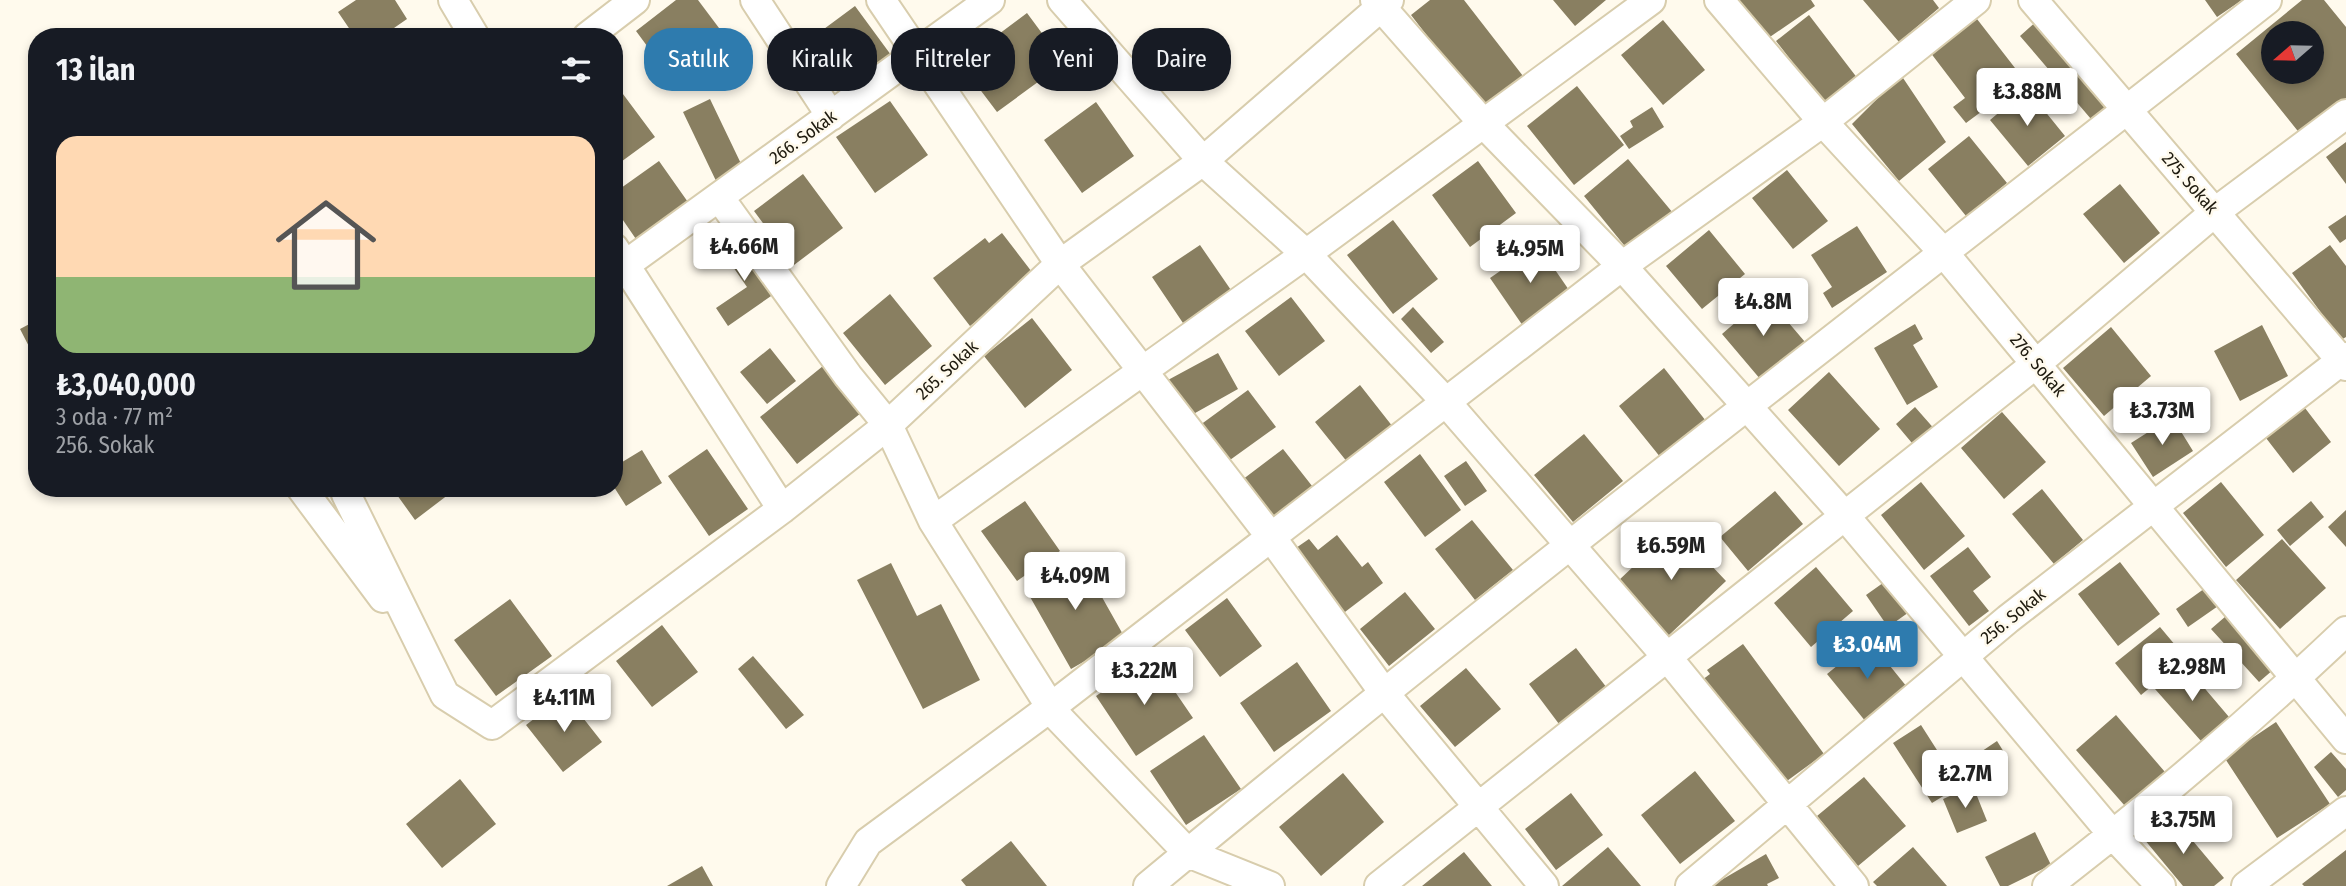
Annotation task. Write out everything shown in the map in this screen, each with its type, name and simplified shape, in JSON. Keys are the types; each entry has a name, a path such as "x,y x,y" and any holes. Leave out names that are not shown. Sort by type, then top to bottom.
{"street":[{"path":"453,0 470,28"},
{"path":"599,28 635,0"},
{"path":"755,0 831,116"},
{"path":"881,0 901,28"},
{"name":"266. Sokak","path":"952,28 990,0"},
{"path":"1062,0 1203,161 1306,254 1446,402 1667,657 1854,886"},
{"path":"933,521 1306,254 1651,0"},
{"name":"276. Sokak","path":"1719,0 1823,122 1944,253 2346,739"},
{"path":"842,886 868,842 1051,707 1622,266 1823,122 1976,0"},
{"name":"275. Sokak","path":"2033,0 2345,361"},
{"path":"1148,886 1746,406 2267,0"},
{"path":"1382,2 1483,123 1622,266 1845,516 2113,835 2161,886"},
{"name":"265. Sokak","path":"425,654 445,695 492,725 782,509 888,425 1060,264 1203,161 1382,2"},
{"name":"266. Sokak","path":"623,259 719,197 891,72"},
{"path":"945,91 1060,264 1271,537 1385,694 1544,886"},
{"path":"1379,886 2037,363 2215,212 2346,114"},
{"path":"719,197 848,376 888,425 933,521 1055,714 1188,853 1270,886"},
{"path":"623,270 782,509"},
{"name":"256. Sokak","path":"1690,886 2008,619 2345,361"},
{"path":"308,497 425,654"},
{"path":"347,497 425,654"},
{"path":"2047,886 2113,835 2297,677 2346,631"},
{"path":"2246,886 2346,810"}],"building":[{"path":"356,0 395,0 407,19 394,28 349,28 338,12"},
{"path":"676,0 698,0 719,28 644,28 644,42 636,31"},
{"path":"1430,0 1464,0 1523,76 1483,108 1411,15"},
{"path":"1553,0 1606,0 1575,26"},
{"path":"1736,0 1811,0 1815,6 1764,41"},
{"path":"1863,0 1933,0 1939,8 1899,42"},
{"path":"2205,0 2242,0 2217,17"},
{"path":"2302,0 2324,0 2346,27 2346,98 2301,135 2236,54 2261,34 2261,84 2324,84 2324,21 2276,21"},
{"path":"855,6 871,28 825,28"},
{"path":"1027,13 1038,28 1029,28 1029,89 997,112 981,91 1015,91 1015,28 1007,28"},
{"path":"1809,15 1858,79 1825,104 1776,41"},
{"path":"2040,18 2112,102 2091,119 2020,36"},
{"path":"1977,19 2015,68 1984,91 1993,103 1966,123 1953,107 1965,98 1930,52"},
{"path":"1663,20 1705,70 1663,105 1621,55"},
{"path":"877,36 891,55 877,65"},
{"path":"1901,75 1946,142 1899,181 1852,124"},
{"path":"1577,86 1624,145 1574,185 1527,126"},
{"path":"2027,89 2065,136 2028,166 1990,120"},
{"path":"623,94 655,137 623,160"},
{"path":"710,99 745,172 718,185 683,112"},
{"path":"890,101 928,155 875,193 836,137"},
{"path":"1096,102 1134,156 1082,193 1044,140"},
{"path":"1652,107 1664,127 1629,149 1620,136 1633,127 1630,121"},
{"path":"1969,136 2007,183 1966,216 1928,169"},
{"path":"2346,142 2346,184 2326,157"},
{"path":"1628,159 1673,213 1628,250 1584,196"},
{"path":"659,161 690,205 638,242 623,220 623,187"},
{"path":"1478,161 1516,213 1470,247 1432,195"},
{"path":"1787,170 1828,221 1793,249 1752,198"},
{"path":"803,174 843,228 794,265 754,211"},
{"path":"2120,184 2160,233 2124,263 2083,214"},
{"path":"2346,215 2346,239 2340,243 2328,227"},
{"path":"1393,220 1438,279 1393,314 1347,255"},
{"path":"1857,226 1887,272 1832,308 1823,293 1832,287 1811,255"},
{"path":"1709,230 1745,274 1702,309 1666,266"},
{"path":"1002,233 1035,276 970,326 933,278 985,238 989,243"},
{"path":"742,235 774,294 728,326 716,308 747,287 722,251"},
{"path":"1200,245 1233,293 1185,326 1152,277"},
{"path":"1538,245 1571,293 1523,326 1490,278"},
{"path":"2330,245 2346,266 2346,337 2341,340 2292,273"},
{"path":"890,294 932,346 885,385 843,333"},
{"path":"1766,296 1805,342 1761,380 1722,334"},
{"path":"1291,297 1325,341 1279,376 1245,331"},
{"path":"1413,307 1444,342 1431,353 1401,319"},
{"path":"1032,318 1072,370 1025,408 984,356"},
{"path":"1915,324 1923,339 1913,345 1938,387 1907,405 1874,348"},
{"path":"28,325 28,345 20,329"},
{"path":"2262,325 2288,376 2240,401 2214,351"},
{"path":"2111,327 2151,376 2104,416 2063,368"},
{"path":"770,348 796,381 767,404 740,372"},
{"path":"1218,353 1238,389 1188,417 1168,380"},
{"path":"823,366 861,413 797,464 760,417"},
{"path":"1664,368 1706,421 1661,458 1619,406"},
{"path":"1829,372 1880,429 1839,466 1788,410"},
{"path":"1360,385 1393,427 1348,463 1315,422"},
{"path":"1248,390 1276,427 1223,465 1196,428"},
{"path":"1915,407 1937,432 1917,449 1896,424"},
{"path":"2305,408 2331,442 2293,473 2266,438"},
{"path":"2002,412 2046,462 2004,499 1961,448"},
{"path":"2172,417 2193,451 2153,477 2131,443"},
{"path":"1584,434 1623,481 1573,522 1534,475"},
{"path":"707,449 748,509 709,536 668,476"},
{"path":"1283,449 1316,491 1271,526 1238,483"},
{"path":"642,450 662,483 626,506 620,497 623,497 623,462"},
{"path":"1420,454 1461,510 1425,537 1384,482"},
{"path":"1466,461 1487,491 1465,506 1444,476"},
{"path":"1921,482 1965,536 1924,570 1881,515"},
{"path":"2221,482 2264,535 2226,567 2183,513"},
{"path":"2042,489 2083,540 2054,564 2012,514"},
{"path":"1775,491 1803,524 1748,571 1720,537"},
{"path":"398,497 445,497 415,520"},
{"path":"1025,501 1060,551 1017,581 981,531"},
{"path":"2311,501 2324,517 2290,546 2277,530"},
{"path":"2346,510 2346,547 2328,527"},
{"path":"1472,520 1513,570 1475,600 1435,549"},
{"path":"1675,527 1726,581 1668,636 1617,582"},
{"path":"1337,535 1362,567 1368,562 1383,583 1341,615 1293,550 1309,539 1318,550"},
{"path":"2282,539 2326,588 2280,629 2236,580"},
{"path":"1968,547 1991,577 1973,591 1989,611 1969,626 1930,576"},
{"path":"1082,556 1125,638 1071,669 1025,588"},
{"path":"2120,562 2160,614 2118,646 2078,594"},
{"path":"891,563 917,616 941,604 980,680 923,709 857,580"},
{"path":"1816,567 1853,611 1811,647 1774,603"},
{"path":"1890,578 1912,610 1888,627 1866,595"},
{"path":"2208,586 2221,604 2188,627 2176,609"},
{"path":"1405,592 1435,629 1389,666 1360,629"},
{"path":"1227,598 1262,646 1220,677 1185,630"},
{"path":"510,599 552,656 496,696 454,640"},
{"path":"2226,616 2274,669 2259,682 2211,629"},
{"path":"662,625 698,672 652,707 616,661"},
{"path":"2160,627 2186,658 2141,695 2115,663"},
{"path":"1869,640 1907,687 1866,722 1827,674"},
{"path":"1743,644 1824,754 1780,786 1702,680 1710,674 1707,670"},
{"path":"1576,648 1607,688 1559,724 1529,684"},
{"path":"753,656 804,715 786,729 738,669"},
{"path":"1152,658 1193,718 1136,756 1096,696"},
{"path":"1297,662 1331,711 1274,752 1240,703"},
{"path":"2184,664 2229,717 2201,741 2155,689"},
{"path":"1466,668 1501,709 1455,747 1420,706"},
{"path":"565,695 602,742 563,772 526,725"},
{"path":"2116,715 2165,772 2125,806 2076,750"},
{"path":"2276,722 2330,804 2277,838 2224,757"},
{"path":"1921,725 1951,772 1997,741 2007,757 1932,803 1893,743"},
{"path":"1204,735 1241,789 1186,825 1150,771"},
{"path":"2331,752 2346,769 2346,790 2338,797 2314,767"},
{"path":"1695,771 1735,821 1680,864 1641,815"},
{"path":"1343,773 1384,822 1321,876 1279,827"},
{"path":"1864,777 1906,826 1858,866 1817,816"},
{"path":"460,779 496,824 442,868 406,824"},
{"path":"1973,786 1987,821 1957,833 1943,799"},
{"path":"1571,793 1603,835 1556,870 1525,829"},
{"path":"2172,816 2224,878 2214,886 2183,886 2144,839"},
{"path":"2035,832 2051,865 2008,886 2000,886 1985,857"},
{"path":"1011,841 1047,886 966,886 961,880"},
{"path":"1608,847 1641,886 1562,886"},
{"path":"1913,847 1947,886 1877,886 1873,882"},
{"path":"2346,850 2346,886 2302,884"},
{"path":"1464,852 1492,886 1422,886"},
{"path":"1766,854 1779,878 1767,884 1768,886 1711,886"},
{"path":"702,866 713,886 667,886"}]}
